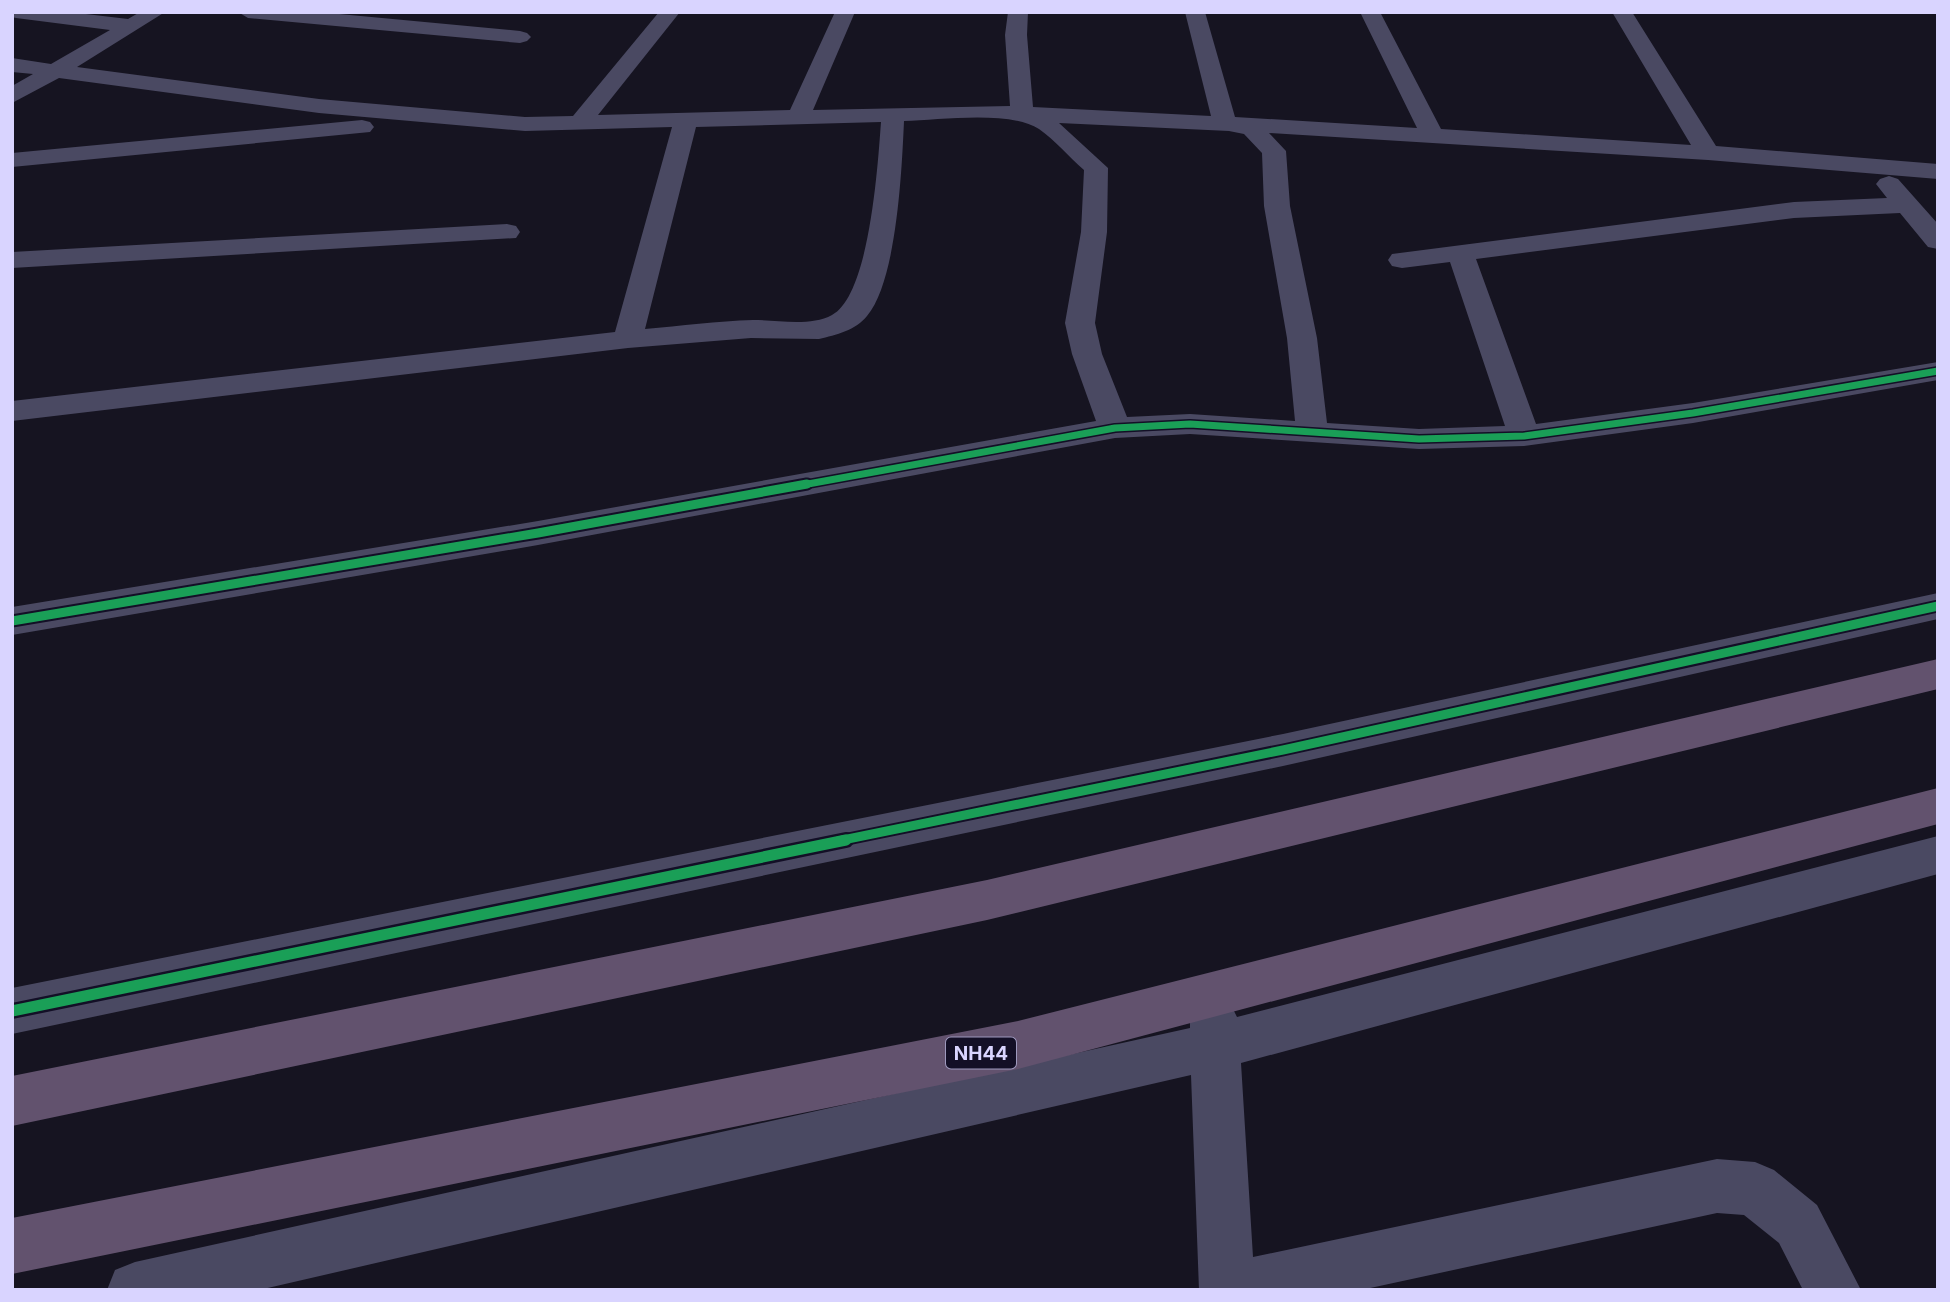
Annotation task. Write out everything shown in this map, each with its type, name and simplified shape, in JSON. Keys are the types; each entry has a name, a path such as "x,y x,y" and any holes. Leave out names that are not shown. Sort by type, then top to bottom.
{"highway":[{"path":"12,1101 987,900 1938,674"},
{"name":"NH44","path":"12,1245 1018,1045 1938,806"}],"street":[{"path":"16,12 132,26"},
{"path":"12,96 155,12"},
{"path":"248,12 520,37"},
{"path":"579,123 670,12"},
{"path":"798,118 845,12"},
{"path":"1018,12 1016,35 1022,114"},
{"path":"1195,12 1225,124"},
{"path":"1370,12 1433,136"},
{"path":"1622,12 1708,153"},
{"path":"12,65 319,106 525,124 1022,114 1708,153 1938,172"},
{"path":"1022,114 1047,124 1096,167 1094,232 1080,323 1087,354 1115,428"},
{"path":"12,411 628,339 751,329 819,330 842,322 856,312 872,275 888,195 894,116"},
{"path":"12,160 455,118"},
{"path":"628,339 686,120"},
{"path":"1225,124 1252,129 1275,150 1277,206 1302,338 1312,432"},
{"path":"1874,167 1938,241"},
{"path":"1402,260 1794,210 1906,205"},
{"path":"12,260 507,232"},
{"path":"1460,252 1524,436"},
{"path":"12,621 538,533 1115,428 1190,424 1419,439 1524,436 1693,413 1938,371"},
{"path":"12,1011 1283,750 1938,606"},
{"path":"135,1290 1216,1046 1938,855"},
{"path":"1213,995 1228,1290 1360,1276 1717,1186 1755,1189 1798,1224 1833,1290"}],"cycle path":[{"path":"12,621 538,533 1115,428 1190,424 1419,439 1524,436 1693,413 1938,371"},
{"path":"12,1011 1283,750 1938,606"}]}
